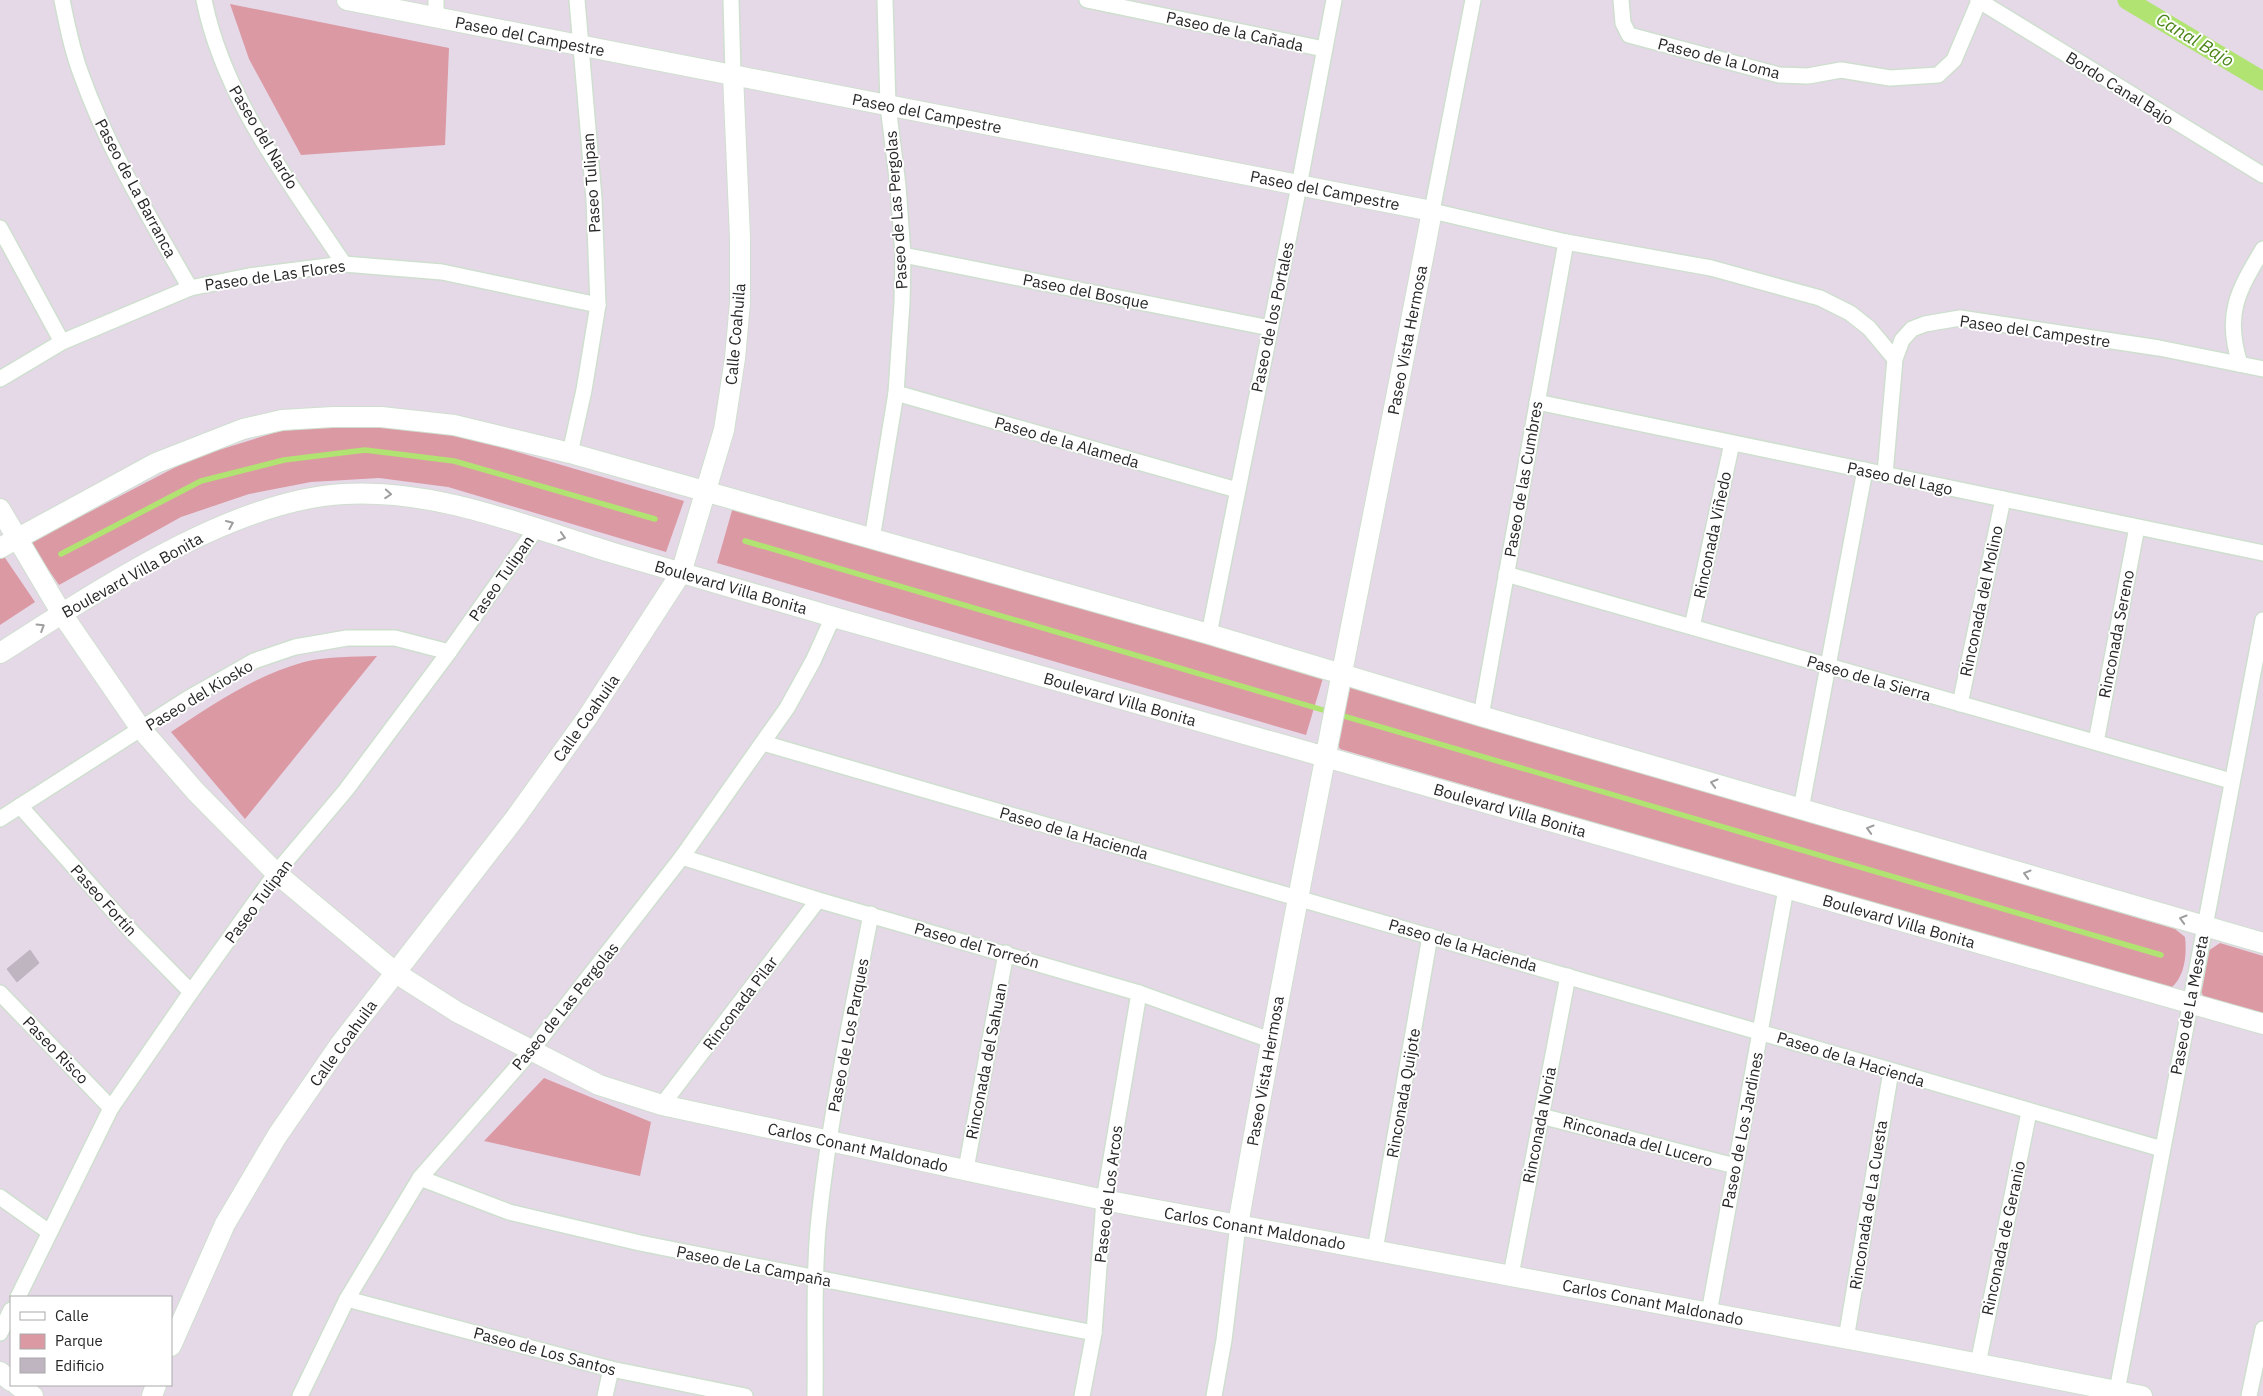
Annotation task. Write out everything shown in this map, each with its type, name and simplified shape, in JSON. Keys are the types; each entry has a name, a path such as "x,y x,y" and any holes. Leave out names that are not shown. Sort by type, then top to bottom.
{"street":[{"name":"Paseo de La Barranca","path":"62,0 80,73 101,123 126,176 190,288"},
{"name":"Paseo del Nardo","path":"204,0 216,48 244,109 266,146 344,264"},
{"name":"Paseo del Campestre","path":"347,0 436,9 580,45 1432,211 1566,242 1711,268 1820,298 1850,313 1869,328 1895,359 1902,340 1912,329 1940,320 1960,318 2159,348 2263,369"},
{"name":"Paseo Tulipan","path":"570,453 584,390 598,305 594,199 577,0"},
{"name":"Calle Coahuila","path":"172,1344 225,1224 276,1136 341,1043 516,817 582,726 683,568 706,497 724,430 735,358 740,303 740,236 731,0"},
{"name":"Paseo de Las Pergolas","path":"872,538 896,394 903,255 898,186 888,106 885,0"},
{"name":"Paseo de la Cañada","path":"1087,0 1324,49"},
{"name":"Paseo de los Portales","path":"1209,634 1299,186 1334,0"},
{"name":"Paseo Vista Hermosa","path":"1214,1396 1224,1340 1238,1225 1270,1040 1473,0"},
{"name":"Paseo de la Loma","path":"1621,0 1623,23 1629,35 1779,74 1808,76 1841,70 1890,78 1938,75 1954,60 1978,0"},
{"name":"Bordo Canal Bajo","path":"1978,0 2263,175"},
{"path":"0,228 62,342"},
{"name":"Paseo de las Cumbres","path":"1481,716 1566,242"},
{"path":"2240,364 2233,342 2233,319 2243,283 2263,249"},
{"name":"Paseo del Bosque","path":"903,255 1270,328"},
{"name":"Paseo de Las Flores","path":"0,380 62,342 190,288 249,276 344,264 442,272 598,305"},
{"path":"1885,474 1895,359"},
{"name":"Paseo de la Alameda","path":"896,394 1237,490"},
{"name":"Paseo del Lago","path":"1537,402 2263,553"},
{"path":"0,548 22,545 156,463 243,429 282,420 381,417 454,425 570,453 706,497 872,538 1209,634 1342,677 2263,943"},
{"name":"Rinconada Viñedo","path":"1692,627 1732,443"},
{"path":"1801,809 1865,470"},
{"name":"Boulevard Villa Bonita","path":"0,652 57,606 173,549 251,514 308,498 338,494 382,493 422,497 464,506 536,529 683,568 833,617 1326,752 1786,890 2263,1024"},
{"name":"Rinconada del Molino","path":"1960,704 2003,499"},
{"name":"Carlos Conant Maldonado","path":"0,509 57,606 141,729 196,792 276,873 396,972 457,1012 599,1085 662,1105 1104,1200 1511,1275 2142,1396"},
{"name":"Rinconada Sereno","path":"2096,742 2136,527"},
{"name":"Paseo Tulipan","path":"18,1296 112,1108 190,992 276,873 346,790 449,652 536,529"},
{"name":"Paseo de la Sierra","path":"1506,574 2231,781"},
{"name":"Paseo de Las Pergolas","path":"300,1396 347,1299 420,1178 531,1050 682,858 787,708 813,661 833,617"},
{"name":"Paseo de La Meseta","path":"2117,1391 2188,1003 2205,926 2263,620"},
{"name":"Paseo del Kiosko","path":"0,819 187,698 254,661 295,647 347,638 395,638 449,652"},
{"name":"Paseo de la Hacienda","path":"763,743 1760,1031 2029,1112 2162,1149"},
{"name":"Paseo Fortín","path":"20,806 132,932 190,992"},
{"name":"Paseo del Torreón","path":"682,858 818,900 1139,993 1270,1040"},
{"name":"Paseo de Los Jardines","path":"1709,1313 1786,890"},
{"name":"Rinconada Pilar","path":"662,1105 818,900"},
{"name":"Paseo de Los Parques","path":"815,1396 818,1231 828,1142 871,914"},
{"name":"Rinconada Quijote","path":"1375,1250 1430,936"},
{"name":"Rinconada del Sahuan","path":"966,1169 1006,953"},
{"name":"Rinconada Noria","path":"1511,1275 1568,976"},
{"name":"Paseo Risco","path":"0,993 112,1108"},
{"name":"Paseo de Los Arcos","path":"1082,1396 1094,1333 1104,1200 1139,993"},
{"name":"Rinconada de La Cuesta","path":"1846,1339 1890,1071"},
{"name":"Rinconada de Geranio","path":"1978,1364 2029,1112"},
{"name":"Rinconada del Lucero","path":"1541,1116 1735,1166"},
{"name":"Paseo de La Campaña","path":"420,1178 509,1212 640,1243 1094,1333"},
{"path":"0,1197 49,1232"},
{"name":"Paseo de Los Santos","path":"347,1299 611,1369 745,1396"},
{"path":"0,1334 10,1312"},
{"path":"2249,1396 2263,1329"},
{"path":"605,1396 611,1369"},
{"path":"18,1386 33,1396"}],"green space":[{"path":"230,4 449,48 445,145 301,155 249,59"},
{"path":"367,424 470,438 684,501 666,552 448,487 379,478 311,482 249,494 181,517 59,585 30,543 193,458 280,431"},
{"path":"733,507 1323,678 1306,735 717,563"},
{"path":"0,553 35,602 0,625"},
{"path":"377,656 245,819 171,732 235,692 286,668 322,659"},
{"path":"1351,685 2175,929 2185,937 2186,951 2182,972 2170,989 1340,749 1336,740"},
{"path":"2220,943 2263,956 2263,1016 2205,999 2200,990 2208,951"},
{"path":"544,1078 651,1122 640,1176 484,1141"}],"building":[{"path":"30,950 39,963 17,982 7,969"}],"waterway":[{"name":"Canal Bajo","path":"2127,0 2263,81"},
{"path":"61,554 201,481 284,460 365,450 454,461 655,519"},
{"path":"745,541 2161,955"}]}
